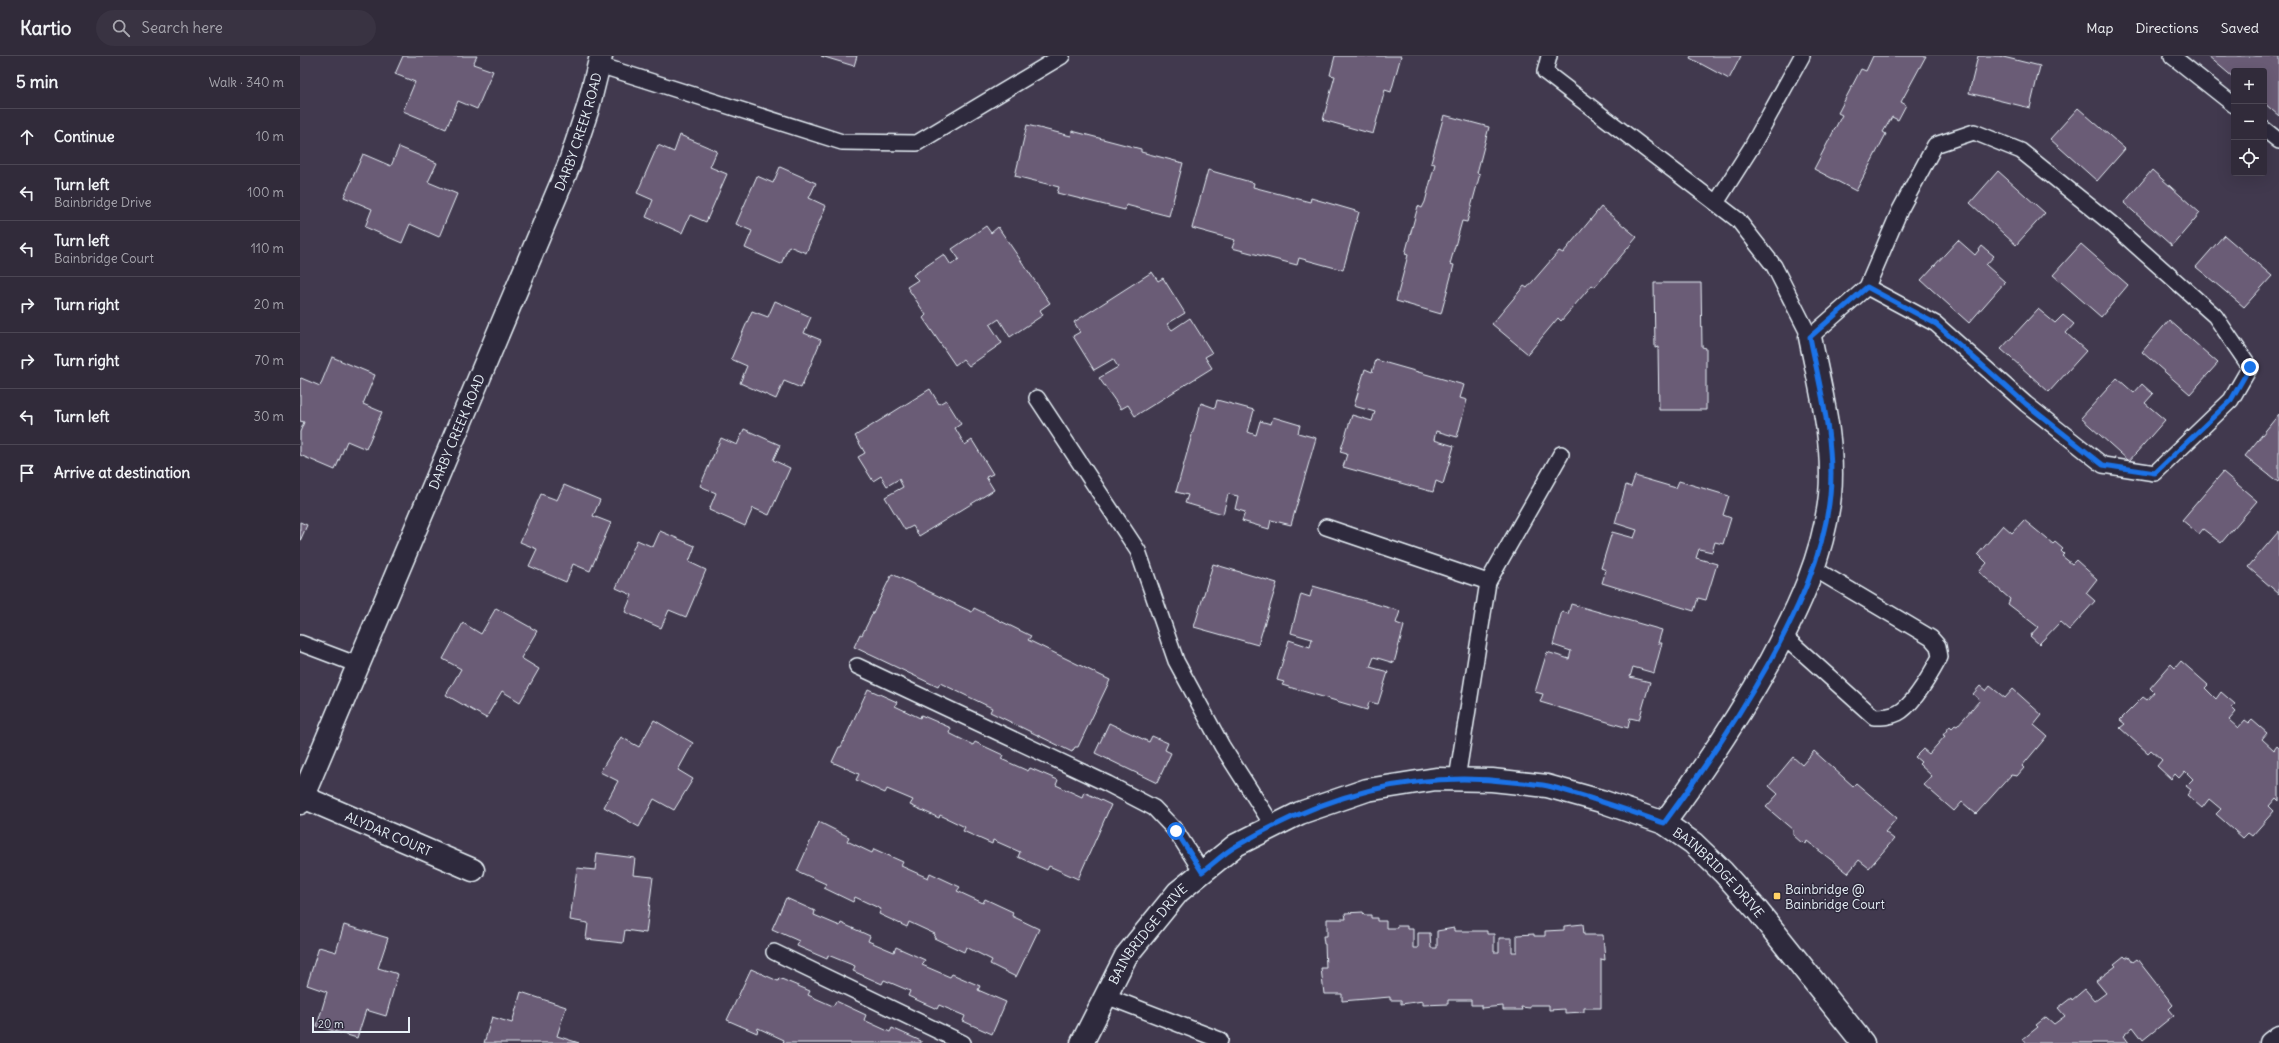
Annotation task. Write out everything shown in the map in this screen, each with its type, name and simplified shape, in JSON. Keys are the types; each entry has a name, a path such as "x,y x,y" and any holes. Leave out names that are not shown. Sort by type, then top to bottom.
{"street":[{"name":"DARBY CREEK ROAD","path":"301,800 569,165 588,108 600,60"},
{"path":"1664,823 1710,761 1740,714 1784,636 1813,568 1823,537 1830,494 1830,459 1827,424 1810,337"},
{"name":"BAINBRIDGE DRIVE","path":"1082,1043 1126,956 1178,892 1236,845 1300,812 1367,790 1436,779 1457,779 1492,780 1547,786 1601,801 1664,823 1693,843 1723,872 1757,910 1863,1043"},
{"name":"ALYDAR COURT","path":"301,800 474,870"},
{"path":"2271,1043 2279,1037"}],"lane":[{"path":"600,60 842,142 917,142 1062,56"},
{"path":"1549,56 1545,72 1738,220 1774,266 1810,337 1867,287 1900,210 1935,146 1974,132 2021,151 2113,225 2215,316 2250,367 2231,400 2155,473 2103,465 2026,404 1936,324 1867,287"},
{"path":"1716,203 1751,148 1802,56"},
{"path":"2172,56 2233,104"},
{"path":"2267,131 2279,141"},
{"path":"1037,398 1138,551 1176,661 1222,746 1274,826"},
{"path":"1457,779 1488,582 1561,454"},
{"path":"1326,527 1488,582"},
{"path":"1784,636 1874,717 1888,716 1900,712 1909,704 1940,658 1938,646 1931,638 1813,568"},
{"path":"300,643 358,665"},
{"path":"857,666 1101,780 1154,808 1176,831 1202,872"},
{"path":"774,952 963,1043"},
{"path":"1106,996 1220,1040"}],"building":[{"path":"403,56 477,56 473,64 493,71 477,109 458,101 446,129 403,111 415,82 395,74"},
{"path":"821,56 857,56 854,66"},
{"path":"1335,56 1401,56 1391,92 1385,90 1373,134 1323,120 1335,76 1330,75"},
{"path":"1691,56 1741,56 1729,79 1690,58"},
{"path":"1873,56 1926,56 1901,102 1906,105 1898,120 1892,117 1883,132 1886,134 1856,191 1814,169 1842,115 1838,113 1861,69 1866,71"},
{"path":"1978,56 1999,56 2040,66 2030,108 1969,93"},
{"path":"2208,56 2279,56 2279,116 2267,106 2267,68 2231,68 2231,75"},
{"path":"2078,108 2125,149 2097,181 2050,139"},
{"path":"1444,115 1489,127 1477,173 1480,174 1467,222 1462,221 1450,264 1454,265 1441,314 1396,301 1408,255 1405,254 1418,206 1422,208 1425,202 1435,164 1431,163"},
{"path":"1027,125 1071,136 1072,131 1141,149 1141,152 1183,163 1169,216 1126,205 1125,210 1057,193 1059,187 1015,176"},
{"path":"680,135 717,151 710,167 727,174 706,222 690,215 682,233 646,217 653,200 637,193 658,145 674,152"},
{"path":"399,147 437,163 428,182 457,194 439,237 410,224 402,243 365,227 372,209 344,197 363,154 391,166"},
{"path":"780,167 816,183 809,198 826,206 806,253 789,246 781,264 745,248 752,231 736,224 757,176 773,183"},
{"path":"1208,170 1254,183 1253,187 1310,202 1311,198 1359,212 1343,270 1299,258 1297,265 1232,248 1235,240 1192,228"},
{"path":"2152,170 2200,213 2172,246 2124,203"},
{"path":"1998,171 2045,213 2016,245 1970,203"},
{"path":"1601,207 1637,237 1595,287 1592,285 1561,321 1558,318 1528,354 1492,324 1524,286 1527,288 1559,251 1563,253"},
{"path":"986,226 991,233 998,227 1050,303 1040,310 1043,315 1010,337 999,319 990,325 1002,343 969,366 963,359 955,365 923,318 926,315 907,287 918,280 913,275 944,254 951,265 959,259 952,249"},
{"path":"2224,235 2272,276 2244,307 2196,267"},
{"path":"1958,240 1975,255 1982,246 1994,256 1986,265 2005,282 1969,323 1921,280"},
{"path":"2081,244 2128,285 2101,317 2053,275"},
{"path":"1152,272 1158,281 1163,278 1185,313 1167,324 1172,330 1190,318 1212,353 1205,357 1212,368 1135,416 1128,405 1121,409 1099,378 1118,367 1113,359 1094,370 1073,336 1080,332 1074,322"},
{"path":"1654,283 1701,283 1702,347 1706,348 1706,410 1659,410 1658,347 1655,348"},
{"path":"775,301 811,317 804,333 821,340 801,388 784,381 776,399 740,383 747,366 731,359 752,311 768,317"},
{"path":"2038,309 2055,323 2063,315 2074,324 2066,333 2086,351 2049,392 2001,349"},
{"path":"2169,320 2218,363 2190,394 2142,352"},
{"path":"332,357 375,375 363,404 382,412 366,449 347,441 335,470 300,455 300,432 304,422 300,421 300,379 301,378 320,386"},
{"path":"1376,360 1464,385 1460,398 1467,400 1457,437 1436,431 1434,440 1454,446 1443,484 1436,481 1433,492 1343,467 1347,454 1340,452 1352,415 1372,421 1375,412 1354,406 1365,369 1372,372"},
{"path":"2117,378 2134,393 2142,384 2153,394 2145,403 2165,420 2129,461 2081,418"},
{"path":"930,389 939,404 946,400 961,424 955,428 965,445 972,440 993,474 986,477 994,490 919,536 913,526 905,530 885,497 903,487 899,479 887,486 881,476 873,481 858,457 865,453 855,436"},
{"path":"1217,400 1254,410 1248,432 1256,435 1260,421 1271,424 1273,417 1300,425 1298,433 1316,438 1291,525 1271,520 1269,529 1242,521 1245,512 1235,509 1238,496 1228,494 1223,514 1185,503 1188,495 1176,492 1201,403 1215,408"},
{"path":"2279,414 2279,480 2278,482 2245,456"},
{"path":"744,429 780,445 773,460 790,468 769,515 753,508 745,526 709,510 716,493 700,486 721,438 737,445"},
{"path":"2223,472 2257,501 2221,543 2203,529 2199,534 2182,520"},
{"path":"1635,476 1676,488 1679,481 1729,496 1723,515 1731,518 1723,544 1715,542 1712,552 1699,549 1696,558 1717,564 1706,600 1698,598 1694,611 1602,583 1606,570 1601,568 1612,532 1634,538 1637,530 1615,523 1626,485 1631,487"},
{"path":"564,485 600,500 593,516 611,523 590,571 573,564 566,582 529,566 537,549 520,542 541,494 557,500"},
{"path":"2024,520 2053,544 2055,542 2063,549 2061,551 2064,554 2062,556 2072,564 2076,560 2097,579 2086,593 2095,601 2069,630 2060,622 2039,644 2030,636 2038,627 2008,604 2010,599 1979,572 1987,563 1978,554 2003,525 2012,533"},
{"path":"300,522 307,525 300,541"},
{"path":"660,531 695,546 689,562 706,570 686,617 669,610 661,628 625,612 632,595 616,588 637,540 653,547"},
{"path":"2279,531 2279,594 2248,567"},
{"path":"1213,564 1277,583 1258,645 1194,627"},
{"path":"892,574 972,612 974,608 1031,636 1028,640 1110,680 1078,747 1075,747 1072,752 990,712 992,708 940,683 938,687 854,647 860,634 862,635"},
{"path":"1313,586 1400,611 1396,623 1404,626 1394,663 1374,657 1370,667 1388,672 1378,704 1369,702 1367,710 1282,685 1284,682 1277,680 1289,640 1310,647 1312,639 1291,633 1301,594 1310,597"},
{"path":"1571,604 1662,630 1658,643 1662,643 1654,673 1633,667 1630,677 1650,682 1639,720 1630,718 1628,728 1540,702 1543,694 1535,692 1547,652 1569,659 1571,651 1553,645 1562,611 1568,614"},
{"path":"496,608 537,631 521,658 539,669 520,702 502,691 486,718 446,695 461,669 443,659 463,623 481,634"},
{"path":"2181,661 2208,685 2205,688 2216,699 2221,692 2235,704 2232,708 2236,712 2229,720 2238,728 2245,720 2249,723 2252,720 2267,733 2262,739 2274,750 2277,746 2279,748 2279,801 2276,798 2269,806 2274,811 2252,836 2248,833 2243,838 2216,814 2221,809 2209,799 2202,808 2187,795 2191,790 2186,786 2193,779 2185,771 2179,778 2175,774 2171,779 2157,766 2162,760 2151,750 2148,753 2120,728 2125,724 2120,720 2143,697 2147,700 2154,692 2150,688 2171,664 2175,668"},
{"path":"1980,686 1986,691 1990,686 2005,698 2013,689 2042,715 2034,725 2047,736 2022,766 2024,768 2017,776 2011,775 1976,814 1962,802 1954,811 1924,785 1932,776 1919,764 1921,762 1915,757 1923,749 1929,754 1945,736 1943,735 1950,726 1952,728 1955,725 1957,726 1980,700 1973,694"},
{"path":"868,689 897,702 895,706 920,718 921,715 951,728 949,733 973,745 975,742 1003,755 1001,759 1028,771 1030,768 1058,780 1056,785 1082,797 1084,792 1111,805 1078,879 1049,866 1047,870 1018,857 1020,852 993,840 992,844 963,831 965,827 940,815 939,818 910,805 913,800 887,789 885,793 856,780 859,774 832,762 839,747 841,747"},
{"path":"654,720 693,743 678,770 693,779 674,810 654,799 639,827 604,807 618,781 600,772 621,737 639,747"},
{"path":"1109,723 1149,742 1152,736 1168,743 1165,750 1171,753 1157,783 1095,753"},
{"path":"1814,751 1853,786 1856,783 1897,818 1885,832 1894,839 1869,868 1859,860 1848,873 1807,841 1806,844 1803,841 1802,843 1793,835 1793,830 1766,807 1778,794 1769,786 1793,757 1802,765"},
{"path":"819,822 849,837 847,841 872,853 874,849 903,862 901,866 928,878 930,873 960,887 957,891 983,903 985,899 1013,912 1012,916 1039,929 1016,977 990,964 992,960 966,947 964,952 934,938 935,934 909,922 907,927 879,914 881,909 855,897 853,902 824,888 826,884 797,871"},
{"path":"597,853 635,858 633,875 653,877 646,933 625,930 623,943 586,939 588,923 570,920 577,868 595,870"},
{"path":"786,898 815,911 814,915 840,926 841,923 870,936 868,941 894,952 896,947 925,960 922,965 950,977 952,974 980,986 978,990 1006,1002 992,1034 963,1021 965,1016 939,1005 937,1009 908,996 910,991 884,980 882,984 853,971 855,966 828,955 827,959 797,946 799,941 772,929"},
{"path":"1363,912 1364,915 1371,915 1371,918 1377,918 1377,921 1386,921 1386,928 1407,926 1407,929 1413,929 1413,948 1418,948 1418,933 1430,933 1431,948 1437,948 1437,931 1454,928 1454,931 1487,931 1487,934 1494,934 1494,952 1499,952 1499,938 1512,938 1512,952 1517,952 1517,935 1534,934 1534,936 1545,936 1545,931 1564,930 1564,926 1583,924 1584,935 1603,935 1605,960 1601,959 1601,1008 1584,1008 1584,1012 1565,1013 1565,1009 1549,1010 1549,1005 1530,1005 1530,1008 1521,1007 1522,1010 1503,1010 1503,1006 1481,1008 1481,1005 1471,1005 1471,1000 1448,1000 1448,1004 1423,1005 1423,1001 1401,1004 1401,1000 1390,1000 1390,997 1342,1001 1342,994 1324,994 1321,968 1326,968 1325,944 1323,936 1327,936 1327,919 1346,919 1345,913"},
{"path":"344,925 388,938 378,968 398,974 386,1016 366,1010 357,1038 317,1026 327,992 307,985 319,947 336,952"},
{"path":"2124,956 2126,958 2129,956 2133,962 2137,959 2173,1005 2169,1009 2174,1015 2143,1040 2133,1027 2123,1036 2128,1043 2026,1043 2023,1039 2038,1027 2036,1025 2046,1017 2054,1024 2065,1016 2058,1008 2071,998 2072,1000 2085,989 2095,1001 2106,993 2096,981 2116,966 2114,964"},
{"path":"751,969 778,981 779,978 810,991 808,995 833,1006 836,1001 866,1015 864,1020 890,1032 892,1028 921,1041 921,1043 783,1043 784,1040 758,1028 757,1033 727,1020"},
{"path":"521,992 566,1007 557,1036 579,1043 484,1043 492,1017 512,1023"}],"place":[{"name":"Bainbridge @ Bainbridge Court","path":"1777,896"}],"route":[{"path":"1176,831 1202,872 1236,845 1300,812 1367,790 1436,779 1492,780 1547,786 1601,801 1664,823 1710,761 1740,714 1790,624 1809,578 1823,537 1830,494 1830,452 1827,424 1810,337 1867,287 1936,324 2026,404 2103,465 2155,473 2231,400 2250,367"}]}
